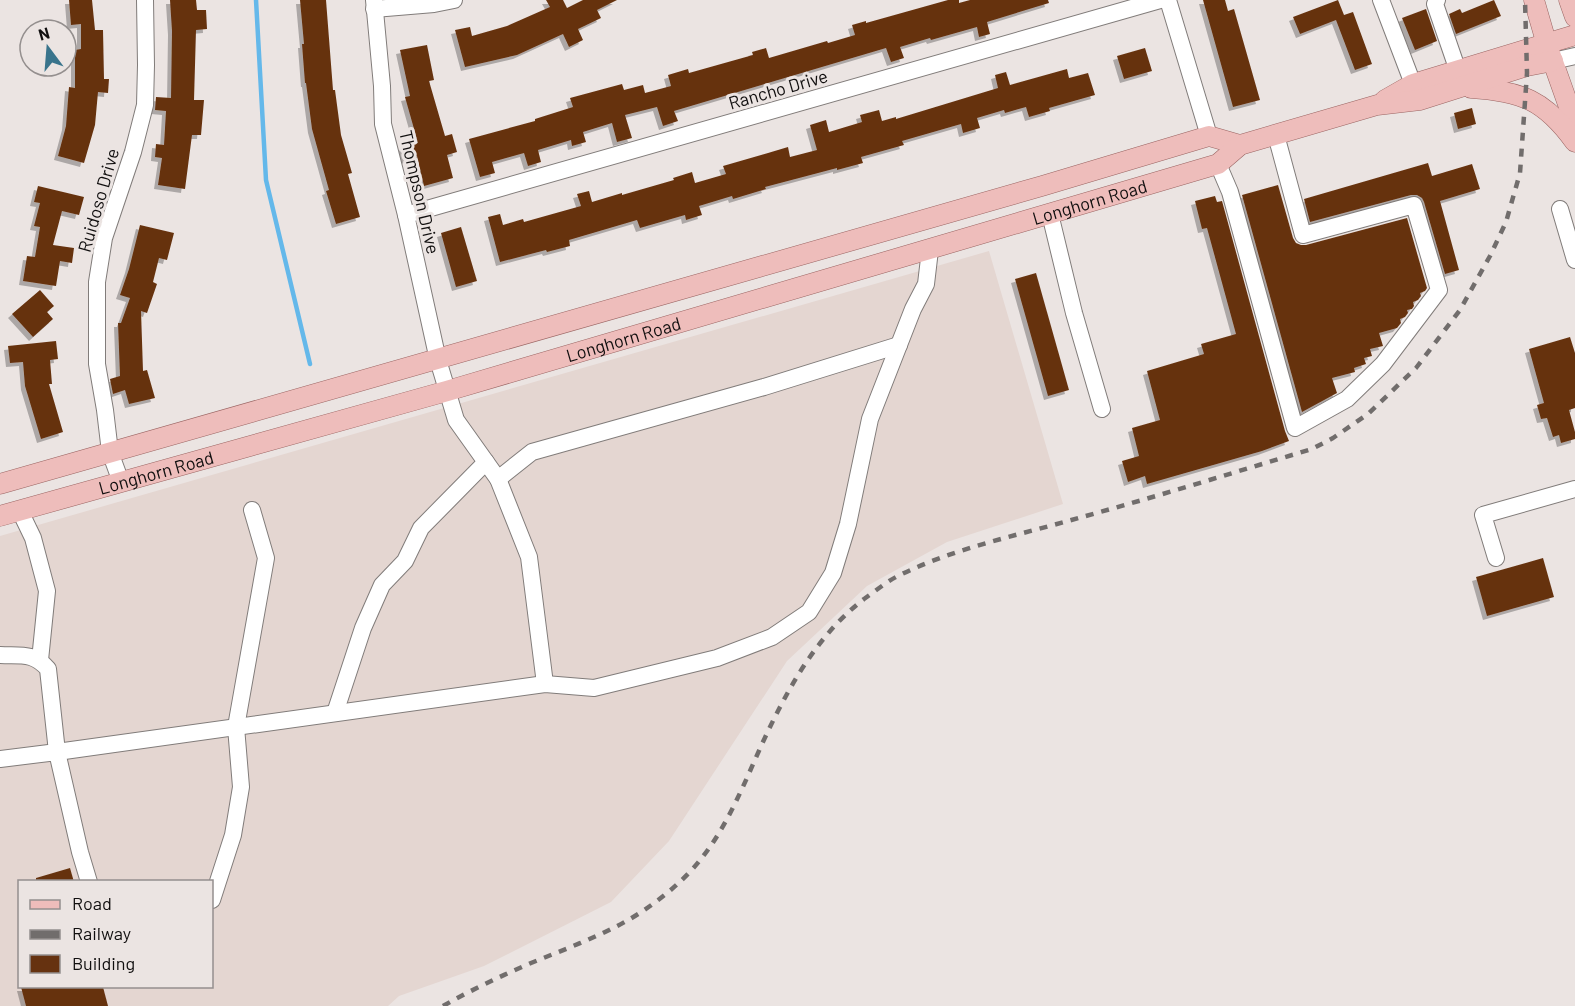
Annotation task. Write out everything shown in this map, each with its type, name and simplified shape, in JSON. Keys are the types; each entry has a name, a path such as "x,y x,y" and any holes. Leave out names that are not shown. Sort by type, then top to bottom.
{"main road":[{"path":"1534,0 1575,124"},
{"path":"1569,0 1575,17"},
{"name":"Longhorn Road","path":"1377,105 1413,84 1459,79 1527,66 1575,35"},
{"name":"Longhorn Road","path":"0,516 447,391 1218,164 1240,145 1377,105 1420,100 1459,79"},
{"path":"1459,79 1524,97 1551,113 1575,141"},
{"name":"Longhorn Road","path":"0,484 438,360 1209,136"},
{"path":"1209,136 1240,145"},
{"path":"1042,186 1050,214"}],"street":[{"name":"Ruidoso Drive","path":"121,482 110,452 97,364 97,282 104,238 133,152 145,105 145,0"},
{"path":"374,4 434,4 454,0"},
{"name":"Rancho Drive","path":"406,215 1160,0"},
{"path":"1168,0 1209,136"},
{"path":"1381,0 1413,84"},
{"path":"1437,0 1434,4 1459,79"},
{"name":"Thompson Drive","path":"374,4 382,86 383,124 438,360 456,420 498,479 530,557 546,684"},
{"path":"1550,53 1575,56"},
{"path":"1218,164 1230,192 1295,428 1347,399 1369,378 1383,364 1438,290 1414,206 1303,235 1276,135"},
{"path":"1560,208 1574,252"},
{"path":"1050,214 1074,313 1102,410"},
{"path":"0,759 546,684 594,688 717,658 772,637 809,612 833,573 848,524 870,419 913,309 926,284 930,249"},
{"path":"498,479 532,452 764,387 899,345"},
{"path":"335,713 363,628 382,585 405,561 421,528 486,462"},
{"path":"1496,558 1483,515 1575,489"},
{"path":"20,510 33,538 47,591 40,660"},
{"path":"213,897 233,835 241,787 237,727 266,558 252,510"},
{"path":"0,656 27,656 40,660 48,669 57,752 88,880"}],"shaded area":[{"path":"989,251 1063,504 947,542 867,586 787,661 669,841 611,902 484,966 399,996 388,1006 0,1006 0,536"}],"building":[{"path":"69,0 92,0 95,30 103,30 104,79 109,79 108,93 98,92 95,125 84,163 58,156 66,126 69,87 75,88 75,78 78,78 78,50 81,49 81,24 78,24 78,18 70,18"},
{"path":"170,0 196,0 197,10 206,10 207,29 196,30 194,100 204,100 201,135 192,135 185,189 158,185 162,158 155,157 156,144 164,145 166,111 155,110 156,97 171,98"},
{"path":"300,0 326,0 333,90 335,90 341,135 352,173 348,174 360,217 336,224 312,129 305,83"},
{"path":"546,0 563,0 567,8 583,0 617,0 597,10 601,18 578,29 583,40 569,47 563,34 517,55 465,67 455,30 470,27 472,36 507,26 550,7"},
{"path":"948,0 959,0 959,3 970,0 1048,0 1049,3 987,22 990,34 979,37 977,27 931,40 930,38 900,47 904,58 891,62 886,48 674,111 678,121 663,126 657,107 625,115 632,138 617,142 612,123 583,132 586,142 572,146 571,140 538,150 541,162 528,166 524,153 492,162 495,173 480,177 469,139 535,121 535,119 573,107 570,98 622,84 624,90 643,85 645,93 671,86 668,75 688,69 689,73 753,55 752,52 766,48 769,58 827,41 828,43 855,35 852,25"},
{"path":"1203,0 1225,0 1228,11 1234,9 1260,100 1233,107"},
{"path":"1338,0 1344,15 1353,12 1372,64 1355,70 1336,20 1300,34 1293,17"},
{"path":"1494,0 1501,16 1456,34 1449,14 1460,9 1462,13"},
{"path":"1426,9 1437,41 1415,50 1402,18"},
{"path":"427,45 434,80 429,81 445,136 452,134 457,152 447,155 453,178 424,186 417,156 405,160 402,147 418,143 405,97 410,96 400,50"},
{"path":"1145,48 1152,71 1124,79 1117,56"},
{"path":"1067,69 1069,78 1088,73 1095,95 1049,108 1050,111 1029,117 1026,107 1005,113 1004,110 977,118 980,128 963,133 961,124 902,141 904,145 861,157 863,163 765,187 766,189 733,199 732,196 699,206 702,215 686,220 685,215 640,228 637,220 569,240 570,246 500,262 488,217 500,214 503,225 523,219 524,222 581,206 577,194 589,191 592,202 674,180 673,178 692,172 695,183 726,174 723,166 788,147 790,157 817,150 810,125 826,120 829,132 862,122 860,115 879,110 882,121 896,117 896,119 998,88 995,75 1006,72 1010,85"},
{"path":"1472,108 1476,124 1458,129 1454,113"},
{"path":"1428,163 1432,176 1472,164 1480,189 1440,201 1459,270 1445,274 1424,202 1417,195 1310,222 1304,199"},
{"path":"1278,185 1293,238 1301,245 1407,218 1427,288 1420,293 1418,300 1413,302 1412,309 1407,310 1405,317 1400,319 1401,323 1397,328 1379,333 1383,346 1370,349 1372,356 1364,358 1366,364 1354,368 1355,372 1332,378 1337,393 1302,412 1242,195"},
{"path":"38,186 84,197 79,215 62,211 53,245 74,248 72,263 60,261 56,286 23,281 27,256 35,257 40,227 34,226 40,203 34,202"},
{"path":"1215,196 1217,202 1222,201 1289,441 1147,484 1145,476 1128,482 1122,461 1139,456 1132,428 1160,420 1147,371 1204,354 1201,344 1236,334 1207,228 1202,229 1195,201"},
{"path":"140,225 174,233 167,260 159,258 153,282 157,284 147,313 141,311 143,371 147,370 155,398 129,404 125,390 113,394 110,379 120,376 118,323 121,323 130,298 120,295"},
{"path":"461,227 477,281 456,287 441,233"},
{"path":"1036,273 1069,390 1048,396 1015,279"},
{"path":"40,290 54,306 47,312 53,319 33,337 12,314"},
{"path":"1570,337 1575,353 1575,408 1569,410 1575,439 1561,443 1559,435 1553,437 1547,418 1541,419 1537,405 1544,403 1529,349"},
{"path":"56,341 58,359 50,360 52,384 49,384 63,432 41,439 25,386 23,362 10,363 8,346"},
{"path":"1543,558 1554,597 1487,616 1476,577"},
{"path":"70,868 73,880 36,880 36,878"},
{"path":"21,988 103,988 108,1006 26,1006"}],"waterway":[{"path":"256,0 266,180 310,364"}],"railway":[{"path":"443,1006 497,978 623,923 648,908 682,880 711,846 735,804 762,744 804,665 831,630 847,614 888,582 918,567 964,550 1140,501 1312,449 1333,438 1368,414 1416,368 1460,310 1506,222 1520,173 1527,73 1525,0"}]}
